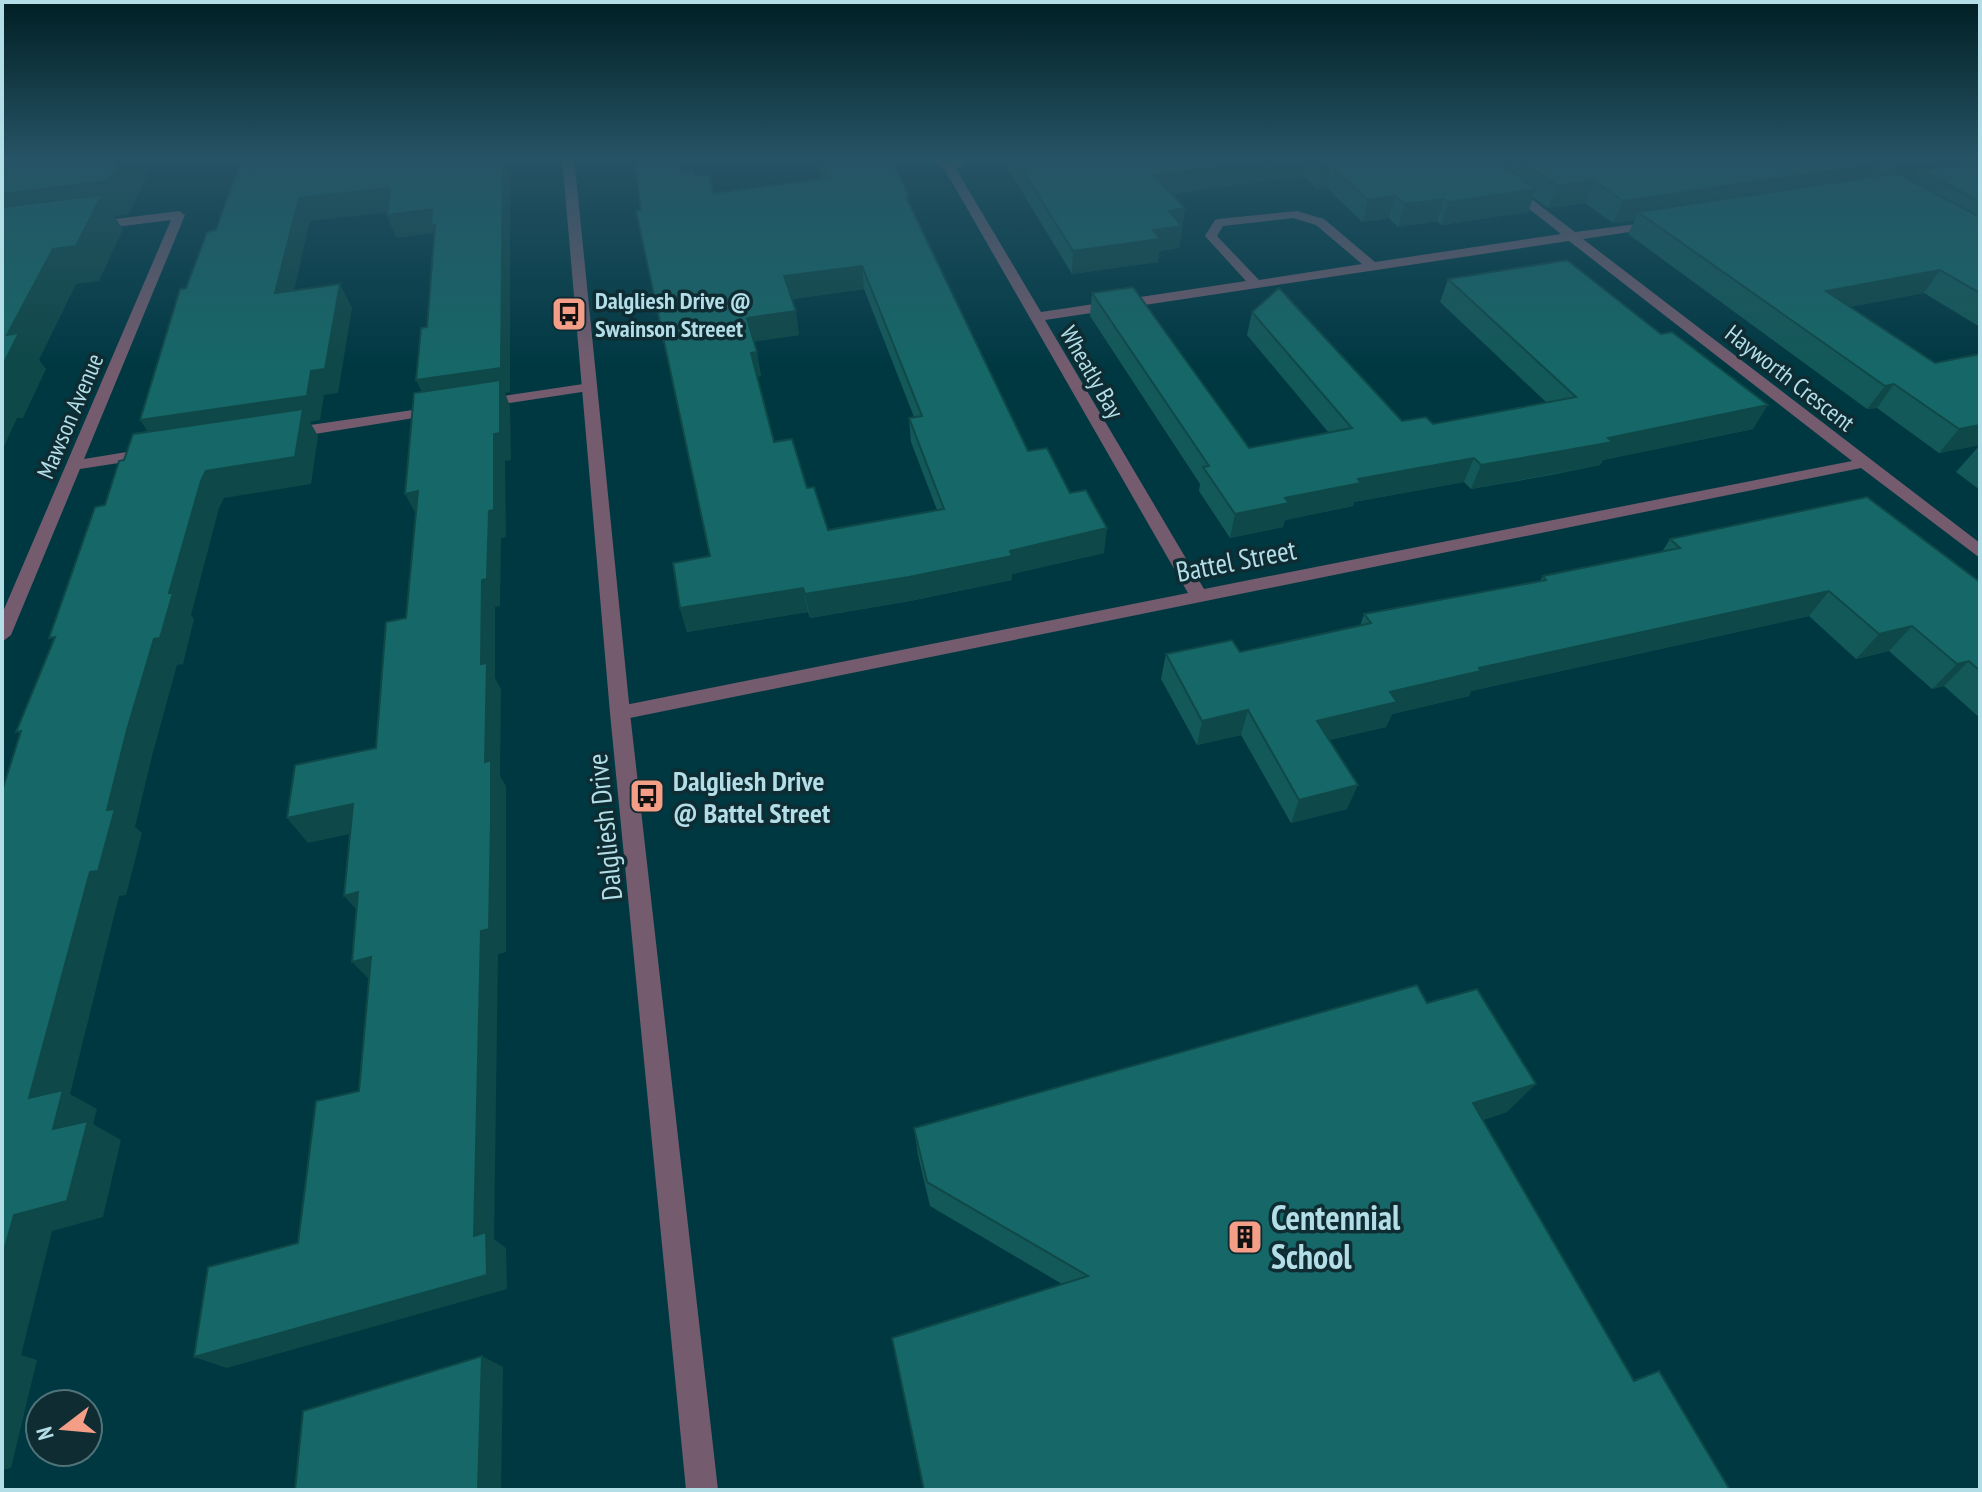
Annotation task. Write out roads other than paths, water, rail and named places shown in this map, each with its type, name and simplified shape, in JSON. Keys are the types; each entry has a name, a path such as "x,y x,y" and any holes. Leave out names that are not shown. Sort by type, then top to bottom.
{"street":[{"name":"Mawson Avenue","path":"76,228 87,227"},
{"name":"Mawson Avenue","path":"2,635 174,227"},
{"name":"Dalgliesh Drive","path":"575,227 620,713 702,1490"},
{"name":"Wheatly Bay","path":"983,227 1199,596"},
{"path":"1217,227 1211,236 1256,284"},
{"path":"1325,227 1372,266"},
{"name":"Hayworth Crescent","path":"1560,227 1980,552"},
{"path":"1035,317 1639,227"},
{"path":"278,434 590,387"},
{"path":"76,465 169,451"},
{"name":"Battel Street","path":"620,713 1864,463"}],"place":[{"name":"Dalgliesh Drive @ Swainson Streeet","path":"569,314"},
{"name":"Dalgliesh Drive @ Battel Street","path":"647,796"},
{"name":"Centennial School","path":"1245,1237"}]}
